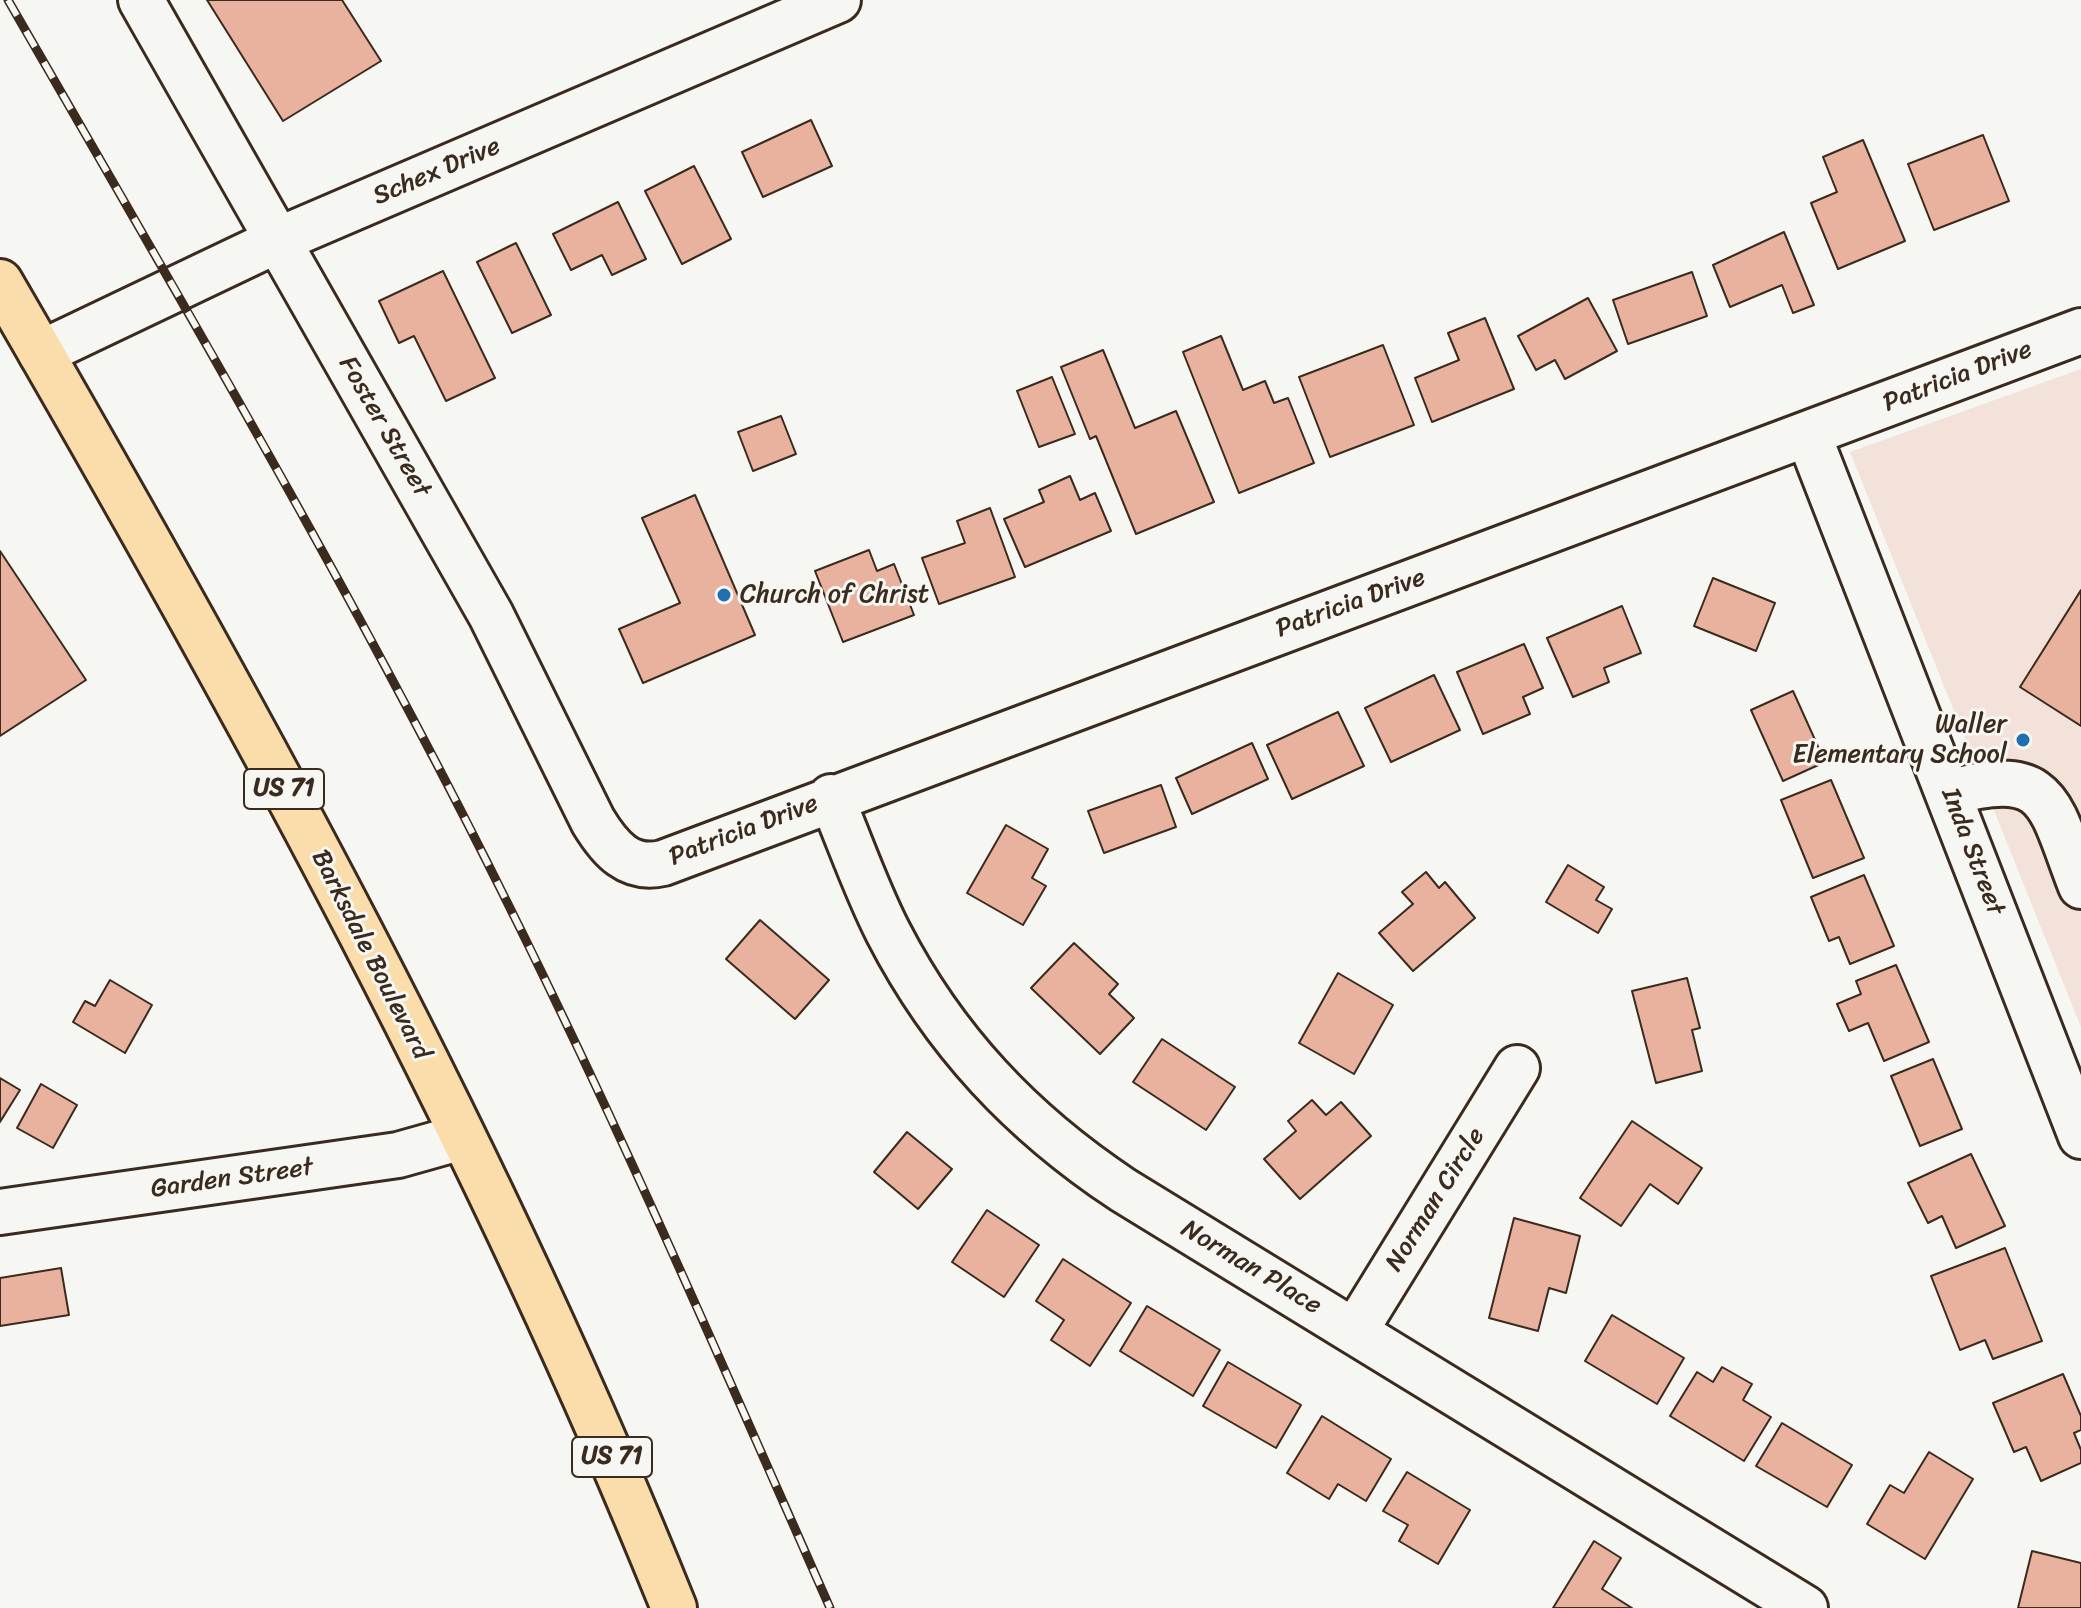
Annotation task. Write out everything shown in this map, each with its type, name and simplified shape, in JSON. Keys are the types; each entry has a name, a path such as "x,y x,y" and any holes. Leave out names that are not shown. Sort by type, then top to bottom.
{"main road":[{"name":"Barksdale Boulevard","path":"0,282 249,724 340,894 462,1137 624,1483 674,1608"}],"street":[{"name":"Foster Street","path":"141,0 491,615 593,821 621,857"},
{"name":"Schex Drive","path":"41,353 276,241 838,0"},
{"name":"Patricia Drive","path":"621,857 633,864 663,863 831,797 2081,331"},
{"name":"Inda Street","path":"1808,434 2081,1136"},
{"path":"1949,793 1986,783 2009,782 2040,794 2050,808 2081,886"},
{"name":"Norman Place","path":"831,797 887,931 935,1013 984,1075 1045,1135 1081,1162 1805,1608"},
{"name":"Norman Circle","path":"1355,1331 1517,1068"},
{"name":"Garden Street","path":"0,1212 398,1155 462,1137"}],"shaded area":[{"name":"Waller Elementary School","path":"2081,369 2081,1027 1850,452"}],"building":[{"path":"207,0 342,0 381,61 283,121"},
{"path":"811,120 832,166 763,197 742,152"},
{"path":"1983,135 2009,201 1934,230 1908,164"},
{"path":"1863,140 1905,241 1838,269 1811,203 1837,192 1823,157"},
{"path":"694,166 731,239 682,264 645,191"},
{"path":"618,202 646,259 612,275 602,255 571,270 553,234"},
{"path":"1784,232 1814,305 1793,313 1782,285 1730,307 1713,265"},
{"path":"516,243 551,315 512,333 477,262"},
{"path":"443,271 495,378 446,401 414,336 399,343 379,301"},
{"path":"1692,272 1707,316 1628,344 1613,300"},
{"path":"1588,298 1617,351 1565,379 1555,360 1536,370 1518,336"},
{"path":"1485,318 1514,389 1432,422 1415,378 1459,360 1448,333"},
{"path":"1221,336 1243,390 1265,381 1274,403 1288,398 1314,463 1239,493 1183,352"},
{"path":"1383,345 1414,425 1330,457 1299,377"},
{"path":"1103,350 1135,428 1176,411 1214,502 1136,534 1096,436 1090,439 1061,367"},
{"path":"1052,377 1075,434 1039,447 1017,391"},
{"path":"781,416 796,454 753,471 738,432"},
{"path":"1070,476 1080,500 1095,493 1111,531 1025,567 1004,519 1044,502 1039,490"},
{"path":"695,495 755,635 643,683 619,629 680,603 642,518"},
{"path":"990,508 1015,577 939,604 922,558 965,543 957,521"},
{"path":"869,550 877,571 894,564 914,615 843,642 815,571"},
{"path":"0,551 86,680 0,736"},
{"path":"1713,578 1775,603 1756,651 1694,626"},
{"path":"2081,590 2081,726 2020,687"},
{"path":"1622,606 1641,653 1604,668 1609,682 1573,697 1547,638"},
{"path":"1524,644 1543,688 1523,697 1530,714 1483,734 1457,672"},
{"path":"1434,675 1460,730 1391,762 1365,708"},
{"path":"1793,691 1825,762 1783,781 1751,710"},
{"path":"1338,712 1364,766 1292,799 1267,745"},
{"path":"1252,743 1268,779 1192,814 1176,778"},
{"path":"1831,780 1864,858 1813,878 1781,800"},
{"path":"1161,785 1176,827 1104,853 1088,811"},
{"path":"1006,825 1048,849 1032,878 1046,886 1023,925 967,893"},
{"path":"1568,865 1604,887 1596,900 1612,909 1598,933 1546,902"},
{"path":"1426,872 1439,888 1445,882 1475,918 1413,971 1379,933 1413,904 1402,892"},
{"path":"1864,875 1894,946 1850,964 1839,937 1829,941 1811,897"},
{"path":"760,920 829,980 795,1019 726,959"},
{"path":"1074,943 1118,984 1109,994 1134,1018 1100,1054 1031,988"},
{"path":"1896,965 1929,1042 1884,1061 1868,1023 1849,1031 1837,1004 1861,994 1856,981"},
{"path":"1338,973 1393,1005 1354,1074 1299,1043"},
{"path":"1687,978 1700,1028 1692,1030 1702,1071 1656,1083 1632,991"},
{"path":"110,980 152,1005 125,1053 73,1022 85,1001 95,1006"},
{"path":"1162,1039 1235,1087 1206,1130 1133,1082"},
{"path":"1933,1059 1962,1129 1920,1146 1891,1076"},
{"path":"0,1078 20,1090 0,1122"},
{"path":"41,1084 77,1105 53,1148 17,1128"},
{"path":"1312,1100 1326,1115 1341,1102 1371,1136 1300,1199 1264,1159 1296,1131 1288,1121"},
{"path":"1632,1121 1702,1168 1678,1204 1650,1184 1621,1226 1580,1198"},
{"path":"907,1132 952,1169 918,1209 874,1172"},
{"path":"1971,1154 2005,1226 1956,1248 1942,1216 1928,1223 1908,1183"},
{"path":"987,1210 1039,1245 1004,1297 952,1262"},
{"path":"1514,1218 1580,1236 1566,1293 1549,1288 1538,1331 1489,1318"},
{"path":"2005,1248 2042,1341 1993,1359 1985,1340 1960,1350 1931,1276"},
{"path":"1063,1259 1131,1303 1090,1366 1051,1340 1064,1320 1036,1301"},
{"path":"61,1268 69,1315 0,1326 0,1278"},
{"path":"1147,1306 1220,1350 1193,1396 1120,1351"},
{"path":"1612,1315 1684,1358 1657,1404 1585,1361"},
{"path":"1228,1362 1301,1405 1276,1448 1203,1406"},
{"path":"1722,1367 1752,1384 1743,1400 1771,1417 1744,1461 1670,1416 1697,1372 1713,1382"},
{"path":"2063,1374 2081,1416 2081,1430 2074,1433 2081,1450 2081,1463 2041,1481 2026,1447 2014,1452 1993,1403"},
{"path":"1322,1416 1391,1459 1366,1501 1338,1484 1329,1499 1287,1473"},
{"path":"1782,1423 1852,1465 1827,1507 1756,1466"},
{"path":"1929,1452 1973,1479 1925,1559 1867,1524 1890,1485 1904,1493"},
{"path":"1407,1472 1470,1510 1438,1564 1399,1541 1408,1525 1383,1511"},
{"path":"1594,1541 1621,1558 1602,1589 1632,1608 1553,1608"},
{"path":"2032,1551 2081,1563 2081,1608 2018,1608"}],"railway":[{"path":"8,0 266,449 451,791 593,1080 830,1608"}],"place":[{"name":"Church of Christ","path":"724,595"},
{"name":"Waller Elementary School","path":"2023,740"}]}
